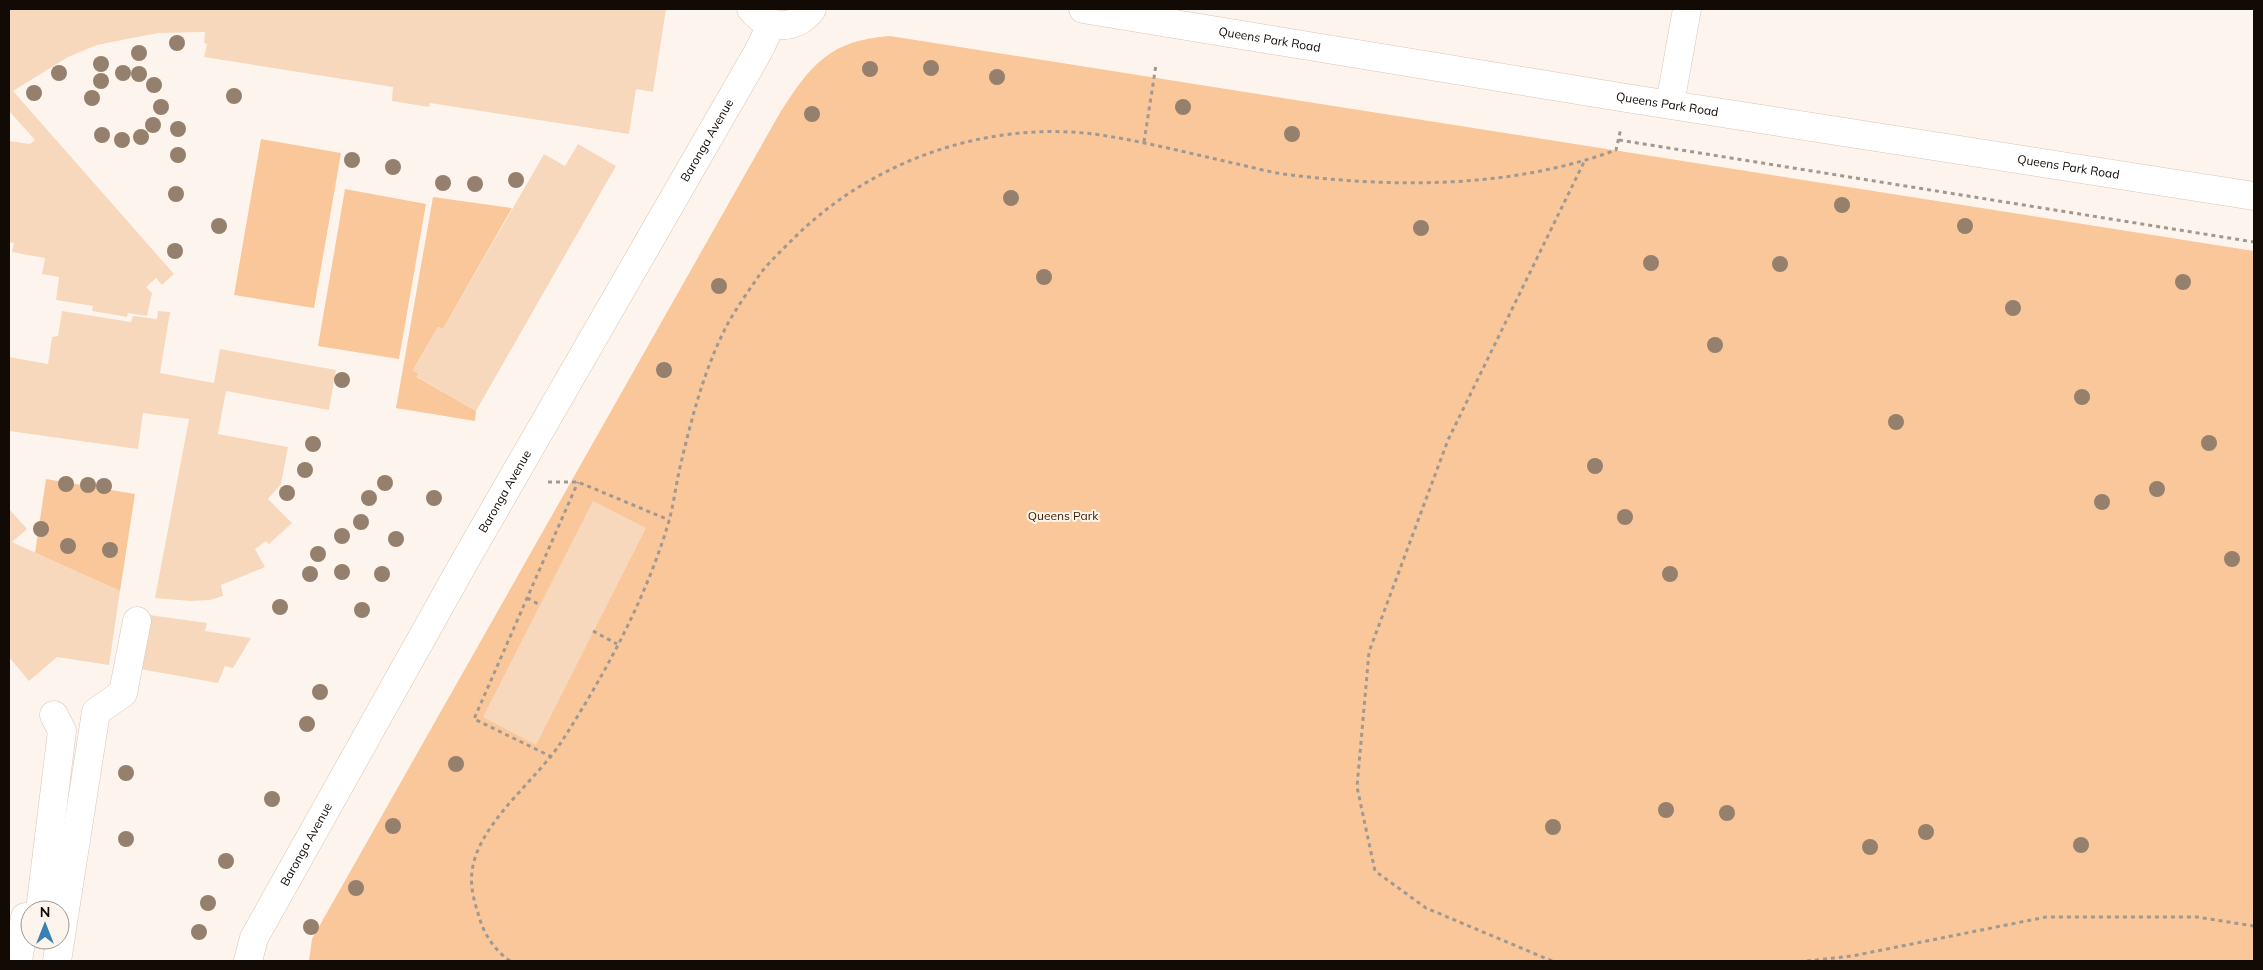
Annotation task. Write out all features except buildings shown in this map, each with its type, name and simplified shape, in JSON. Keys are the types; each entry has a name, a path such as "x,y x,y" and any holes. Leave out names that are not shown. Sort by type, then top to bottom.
{"street":[{"path":"761,17 794,24 804,18 812,9"},
{"name":"Queens Park Road","path":"1083,9 2254,196"},
{"path":"1670,104 1687,9"},
{"name":"Baronga Avenue","path":"248,961 254,938 466,559 753,61 761,17"},
{"path":"57,961 96,712 123,693 137,621"},
{"path":"41,900 62,731 54,715"}],"path":[{"path":"1144,142 1156,65"},
{"path":"510,961 489,940 479,920 471,873 478,851 491,827 552,756 587,702 644,589 669,520 697,402 709,366 727,325 761,272 810,222 843,197 877,175 913,159 962,142 1001,135 1046,132 1095,134 1144,142 1286,175 1388,183 1444,184 1518,175 1584,162 1616,150 1619,140 2254,242"},
{"path":"1552,961 1426,908 1375,871 1357,787 1369,652 1448,440 1584,162"},
{"path":"547,482 578,482 669,520"},
{"path":"552,756 474,719 578,482"},
{"path":"527,598 540,605"},
{"path":"593,631 617,644"},
{"path":"1806,961 1852,956 2046,917 2197,917 2254,926"}],"green space":[{"name":"Queens Park","path":"890,36 2254,251 2254,961 309,961 312,939 781,111 802,80 825,57 837,49 852,43 870,38"},
{"path":"261,139 341,153 314,308 234,295"},
{"path":"345,189 426,204 399,359 318,346"},
{"path":"433,197 512,208 443,329 438,327 413,370 419,374 417,377 476,411 475,421 396,408"},
{"path":"46,479 135,494 120,591 35,553"}]}
